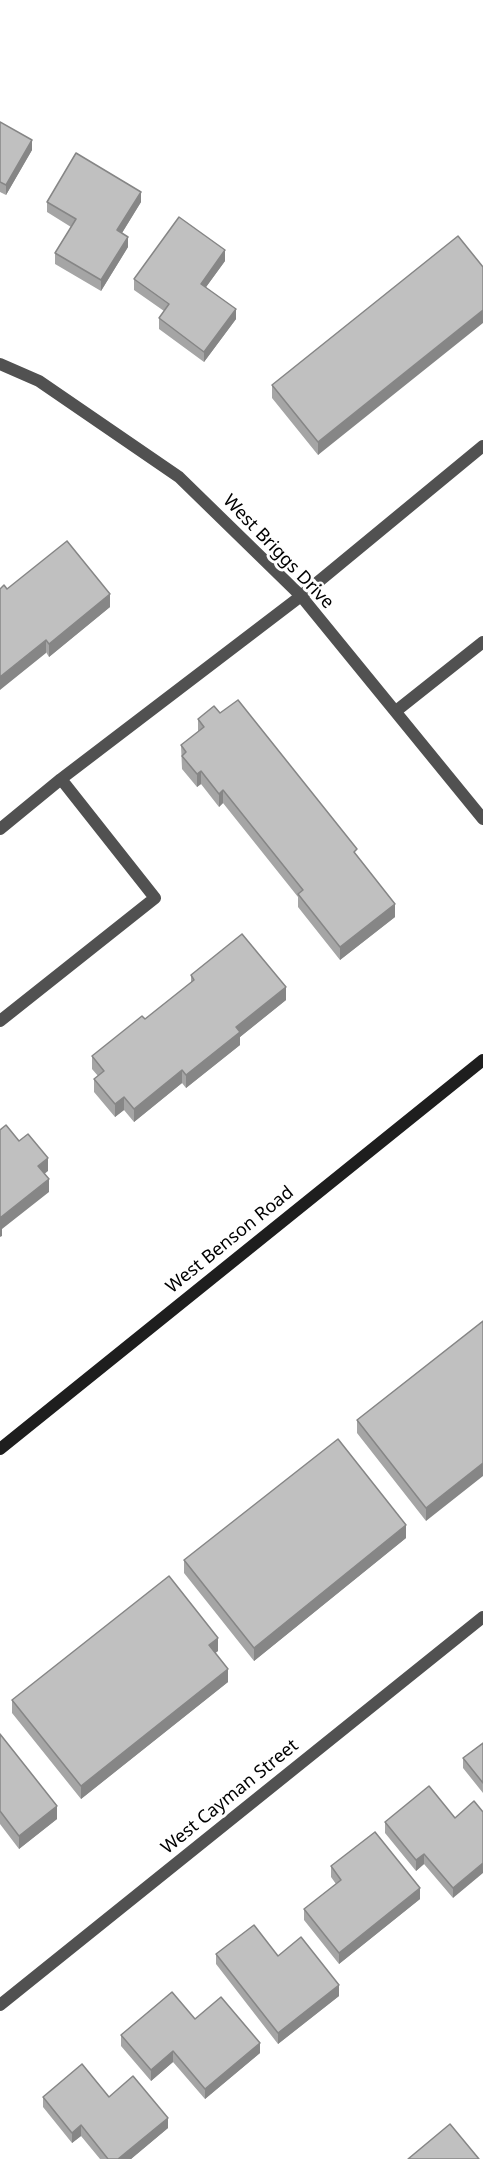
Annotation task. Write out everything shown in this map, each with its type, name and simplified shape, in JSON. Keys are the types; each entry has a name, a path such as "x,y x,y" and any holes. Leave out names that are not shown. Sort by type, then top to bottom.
{"main road":[{"name":"West Benson Road","path":"0,1449 483,1060"}],"street":[{"name":"West Briggs Drive","path":"0,364 39,381 179,477 301,596 483,819"},
{"path":"0,829 61,779 301,596 483,446"},
{"path":"396,711 483,642"},
{"path":"0,1021 155,898 61,779"},
{"name":"West Cayman Street","path":"0,2005 483,1617"}],"building":[{"path":"0,122 32,140 6,185 0,182"},
{"path":"76,153 141,192 117,230 128,237 101,280 55,253 76,219 47,202"},
{"path":"179,217 225,250 201,284 236,309 204,352 159,318 169,304 134,279"},
{"path":"458,236 483,267 483,310 318,442 272,385"},
{"path":"67,541 110,594 49,644 46,640 0,677 0,589 4,585 7,589"},
{"path":"238,700 357,849 354,852 395,904 340,947 298,894 303,890 223,790 219,794 201,771 197,774 182,756 186,752 181,745 204,727 198,719 214,706 220,713"},
{"path":"242,934 286,987 236,1027 240,1032 186,1075 182,1070 134,1109 124,1097 115,1104 94,1079 104,1071 92,1056 142,1016 145,1019 194,980 191,975"},
{"path":"6,1125 19,1141 28,1134 48,1158 38,1166 49,1179 0,1218 0,1130"},
{"path":"483,1321 483,1463 426,1508 357,1420"},
{"path":"338,1439 406,1525 254,1648 184,1560"},
{"path":"169,1576 218,1638 209,1645 228,1669 81,1786 12,1700"},
{"path":"0,1734 57,1806 19,1836 0,1811"},
{"path":"483,1743 483,1783 463,1758"},
{"path":"429,1786 455,1818 474,1801 483,1812 483,1863 453,1888 424,1854 416,1860 385,1822"},
{"path":"375,1832 420,1888 339,1953 304,1909 341,1880 331,1866"},
{"path":"254,1925 278,1956 301,1937 339,1985 278,2033 216,1954"},
{"path":"172,1992 195,2019 221,1997 260,2043 205,2089 173,2051 151,2070 121,2035"},
{"path":"82,2064 109,2097 133,2076 168,2118 118,2159 108,2159 81,2125 72,2133 43,2097"},
{"path":"450,2124 479,2159 408,2159"}]}
